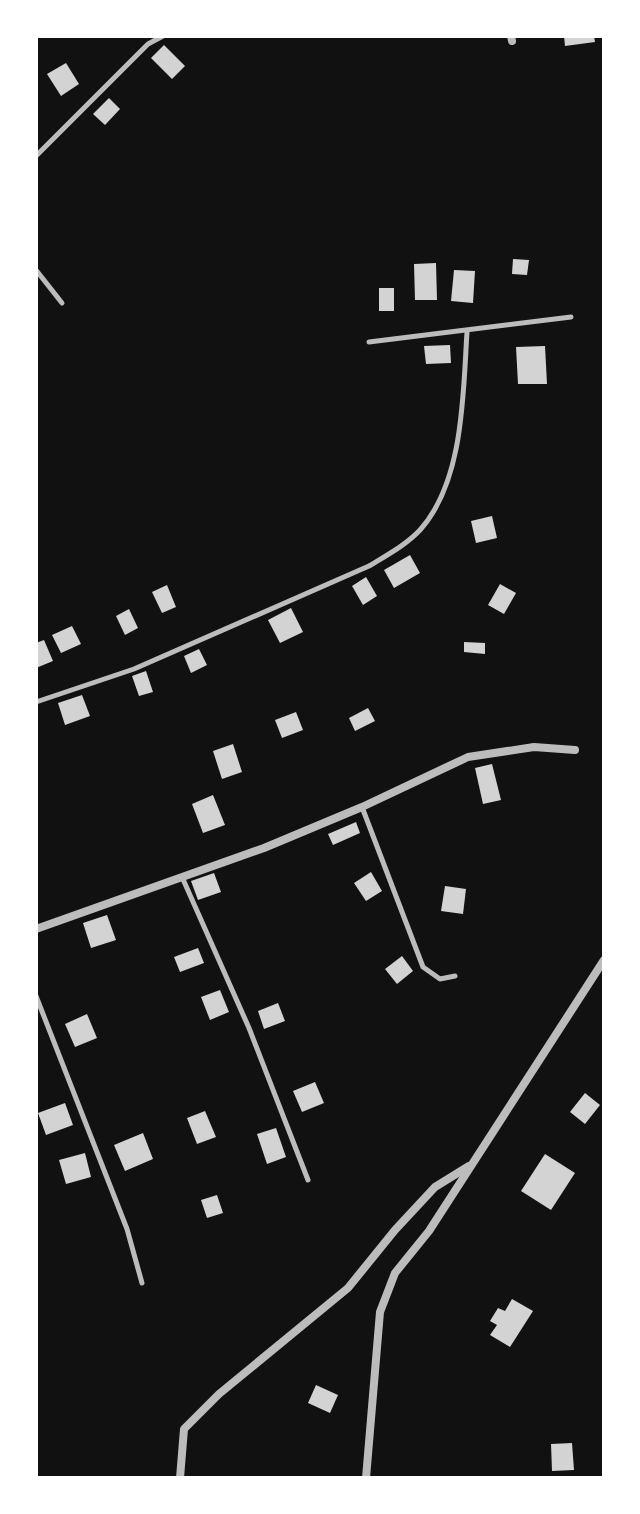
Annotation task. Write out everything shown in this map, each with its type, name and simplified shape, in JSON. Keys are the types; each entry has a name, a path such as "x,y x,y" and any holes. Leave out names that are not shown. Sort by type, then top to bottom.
{"street":[{"path":"36,929 264,848 362,807 468,757 534,747 575,750"},
{"path":"366,1478 380,1312 395,1273 429,1231 474,1164 604,960"},
{"path":"180,1478 184,1429 219,1394 348,1288 435,1187 474,1164"}],"lane":[{"path":"36,156 148,44 163,36"},
{"path":"36,270 62,303"},
{"path":"369,342 571,317"},
{"path":"36,702 134,669 369,566 400,548 420,530 436,508 453,465 462,404 467,332"},
{"path":"362,807 423,967 440,979 455,976"},
{"path":"182,877 249,1028 308,1180"},
{"path":"36,996 127,1229 142,1283"}],"building":[{"path":"564,36 594,36 595,42 565,46"},
{"path":"164,45 185,66 172,79 151,58"},
{"path":"66,63 79,84 61,96 47,74"},
{"path":"109,98 120,109 105,125 93,114"},
{"path":"513,259 529,260 527,275 512,274"},
{"path":"436,263 437,300 415,300 414,264"},
{"path":"454,270 475,271 473,303 451,301"},
{"path":"379,288 394,288 394,311 379,311"},
{"path":"450,345 451,363 426,364 424,346"},
{"path":"545,346 547,384 518,384 516,347"},
{"path":"492,516 497,538 476,543 471,521"},
{"path":"410,555 420,573 394,588 384,570"},
{"path":"366,577 377,596 363,605 352,586"},
{"path":"500,584 516,593 504,614 488,605"},
{"path":"167,585 176,607 162,613 152,592"},
{"path":"291,608 303,632 280,643 268,620"},
{"path":"129,609 138,628 125,635 116,616"},
{"path":"72,626 81,644 61,653 52,635"},
{"path":"44,640 53,661 36,668 36,643"},
{"path":"464,642 485,643 485,654 464,652"},
{"path":"199,649 207,665 191,673 184,656"},
{"path":"146,671 153,692 139,696 132,676"},
{"path":"82,695 90,716 65,725 58,703"},
{"path":"368,708 375,721 355,731 349,718"},
{"path":"296,712 303,730 282,738 275,720"},
{"path":"233,744 242,772 222,779 213,751"},
{"path":"492,764 501,800 483,804 475,768"},
{"path":"213,795 225,825 203,833 192,804"},
{"path":"356,822 360,833 333,845 328,834"},
{"path":"371,872 382,891 366,901 354,883"},
{"path":"214,873 221,892 198,900 191,881"},
{"path":"445,886 466,889 463,914 441,911"},
{"path":"107,915 116,940 91,948 83,923"},
{"path":"198,948 204,963 180,972 174,957"},
{"path":"402,956 413,971 397,984 385,969"},
{"path":"220,990 229,1012 210,1020 201,997"},
{"path":"278,1003 285,1021 264,1029 258,1011"},
{"path":"87,1014 97,1038 75,1047 65,1024"},
{"path":"315,1082 324,1103 302,1112 293,1091"},
{"path":"585,1093 600,1105 585,1124 570,1112"},
{"path":"65,1103 73,1125 46,1135 38,1113"},
{"path":"205,1111 216,1137 197,1144 187,1118"},
{"path":"276,1128 286,1157 267,1164 257,1134"},
{"path":"143,1133 153,1159 125,1171 114,1145"},
{"path":"85,1153 91,1177 66,1184 59,1160"},
{"path":"545,1154 575,1173 551,1210 521,1191"},
{"path":"217,1195 223,1213 207,1218 201,1200"},
{"path":"512,1299 533,1311 510,1347 490,1335 497,1325 490,1321 498,1308 505,1311"},
{"path":"316,1385 338,1395 330,1413 308,1403"},
{"path":"572,1443 574,1470 552,1471 551,1444"}]}
